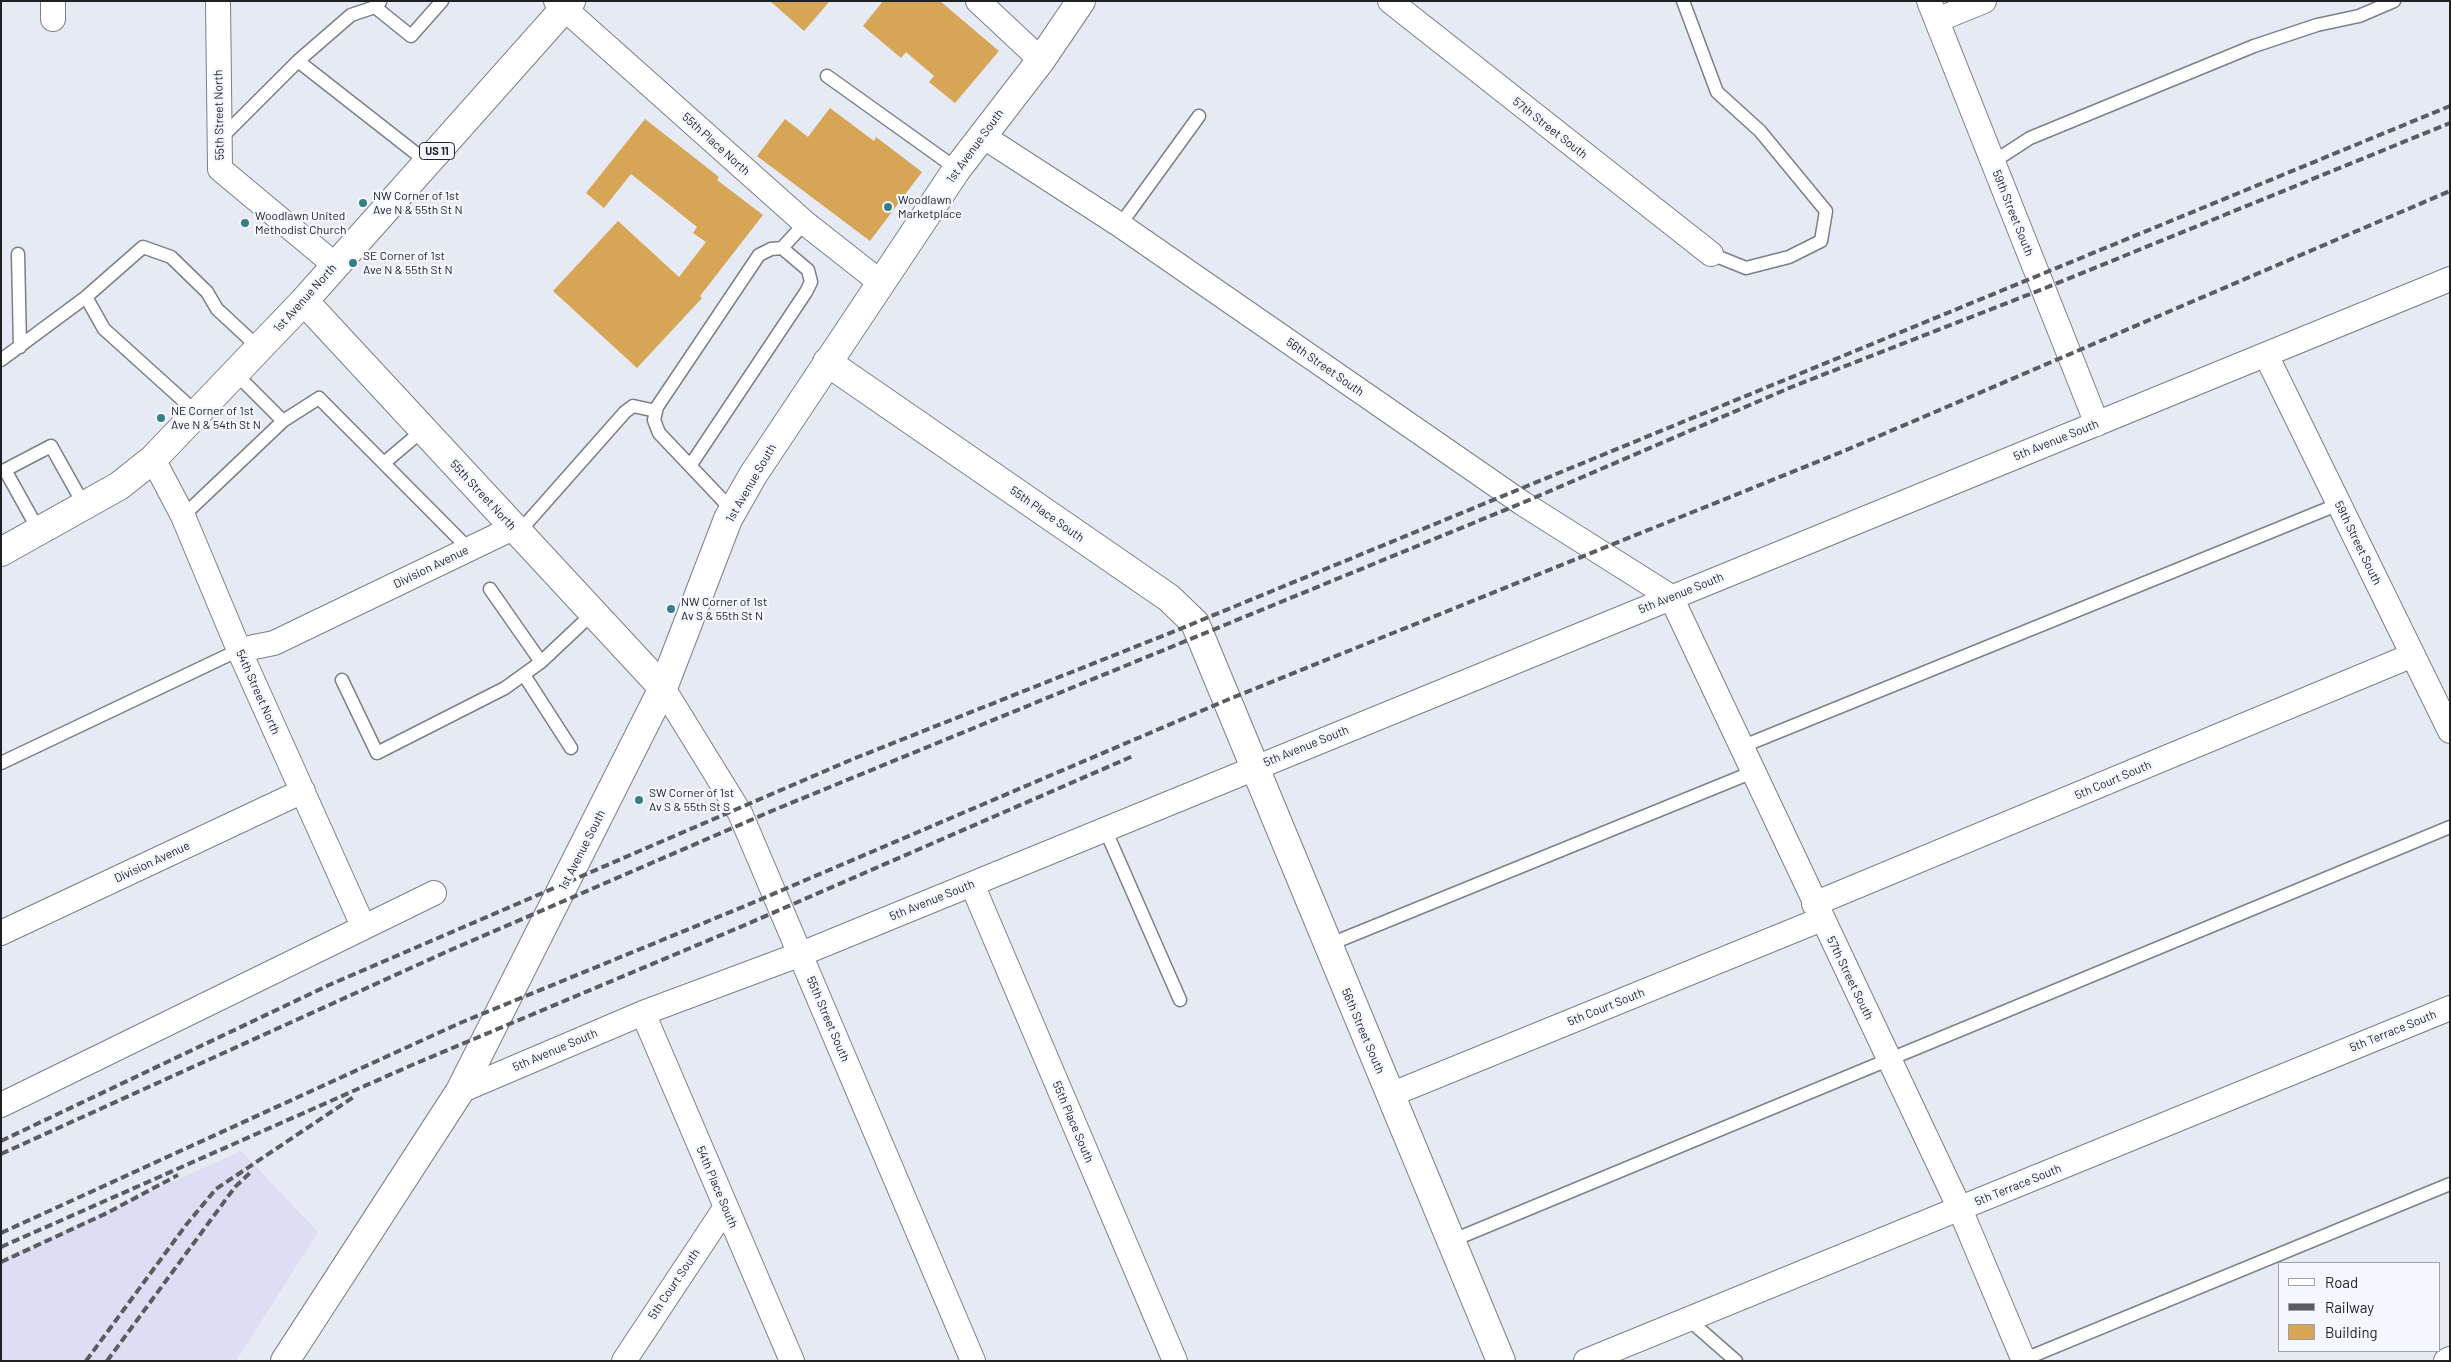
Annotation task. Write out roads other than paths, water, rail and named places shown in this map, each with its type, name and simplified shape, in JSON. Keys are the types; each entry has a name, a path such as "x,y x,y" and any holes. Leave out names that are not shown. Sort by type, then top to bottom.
{"street":[{"name":"55th Street North","path":"218,1 220,169 335,265"},
{"path":"978,1 1041,60"},
{"name":"1st Avenue South","path":"460,1091 663,688 733,511 753,475 956,169 1041,60 1080,1"},
{"name":"57th Street South","path":"1390,1 1711,254"},
{"path":"1933,11 1984,1"},
{"name":"1st Avenue North","path":"2,551 119,486 153,459 304,301 564,4"},
{"name":"55th Place North","path":"564,4 805,223 880,282"},
{"name":"59th Street South","path":"1933,11 2097,424"},
{"name":"56th Street South","path":"982,135 1120,225 1515,498 1671,597"},
{"name":"5th Avenue South","path":"460,1091 643,1013 801,954 1253,767 2450,279"},
{"name":"55th Street North","path":"304,301 515,531 663,688"},
{"name":"59th Street South","path":"2266,355 2450,731"},
{"name":"55th Place South","path":"828,362 1182,609 1194,623 1226,700"},
{"name":"54th Street North","path":"153,459 182,516 239,650 363,926"},
{"name":"Division Avenue","path":"239,650 274,642 469,549 515,531"},
{"name":"57th Street South","path":"1671,597 1960,1209 2023,1360"},
{"name":"5th Court South","path":"1390,1095 2413,655"},
{"name":"55th Street South","path":"663,688 740,813 973,1361"},
{"name":"56th Street South","path":"1226,700 1501,1361"},
{"name":"Division Avenue","path":"1,933 303,790"},
{"name":"55th Place South","path":"972,884 1174,1361"},
{"path":"1,1105 363,926 434,893"},
{"name":"5th Terrace South","path":"1586,1361 2450,1008"},
{"name":"54th Place South","path":"643,1013 792,1361"},
{"path":"285,1361 460,1091"},
{"name":"5th Court South","path":"624,1361 726,1207"}],"lane":[{"path":"220,133 228,131 298,60 352,15 377,4 411,36 442,1"},
{"path":"1683,1 1717,92 1760,131 1826,211 1821,241 1789,257 1746,268 1711,254"},
{"path":"1993,162 2030,138 2254,46 2317,25 2359,16 2394,1"},
{"path":"298,60 427,162"},
{"path":"828,76 956,169"},
{"path":"1120,225 1199,116"},
{"path":"733,511 658,433 654,420 656,411 759,255 782,248 805,223"},
{"path":"1,360 86,298 143,247 171,257 207,292 217,309 259,348"},
{"path":"690,466 806,292 810,282 808,270 782,248"},
{"path":"18,254 20,347"},
{"path":"86,298 104,329 197,413"},
{"path":"235,374 283,421"},
{"path":"182,516 283,421 319,398 469,549"},
{"path":"515,531 625,412 633,406 656,411"},
{"path":"384,463 423,430"},
{"path":"39,531 5,470 51,446 84,505"},
{"path":"1741,747 2338,504"},
{"path":"490,590 541,662"},
{"path":"342,680 377,753 505,688 541,662 593,613"},
{"path":"1,763 239,650"},
{"path":"524,675 571,748"},
{"path":"1328,945 1753,772"},
{"path":"1451,1241 2450,826"},
{"path":"1104,829 1180,1000"},
{"path":"2023,1360 2450,1184"},
{"path":"1688,1320 1736,1361"}],"railway":[{"path":"1,1141 329,985 853,759 1175,631 2450,106"},
{"path":"1,1154 446,952 774,810 1522,503 1794,386 2043,289 2450,123"},
{"path":"1,1233 460,1023 745,906 1227,700 1844,451 2450,191"},
{"path":"1,1247 412,1065 745,925 1133,756"},
{"path":"86,1361 186,1225 216,1189 355,1096"},
{"path":"107,1361 235,1187 252,1171"},
{"path":"1,1262 107,1213 178,1175"}],"place":[{"name":"NW Corner of 1st Ave N & 55th St N","path":"363,203"},
{"name":"Woodlawn Marketplace","path":"888,207"},
{"name":"Woodlawn United Methodist Church","path":"245,223"},
{"name":"SE Corner of 1st Ave N & 55th St N","path":"353,263"},
{"name":"NE Corner of 1st Ave N & 54th St N","path":"161,418"},
{"name":"NW Corner of 1st Av S & 55th St N","path":"671,609"},
{"name":"SW Corner of 1st Av S & 55th St S","path":"639,800"}]}
